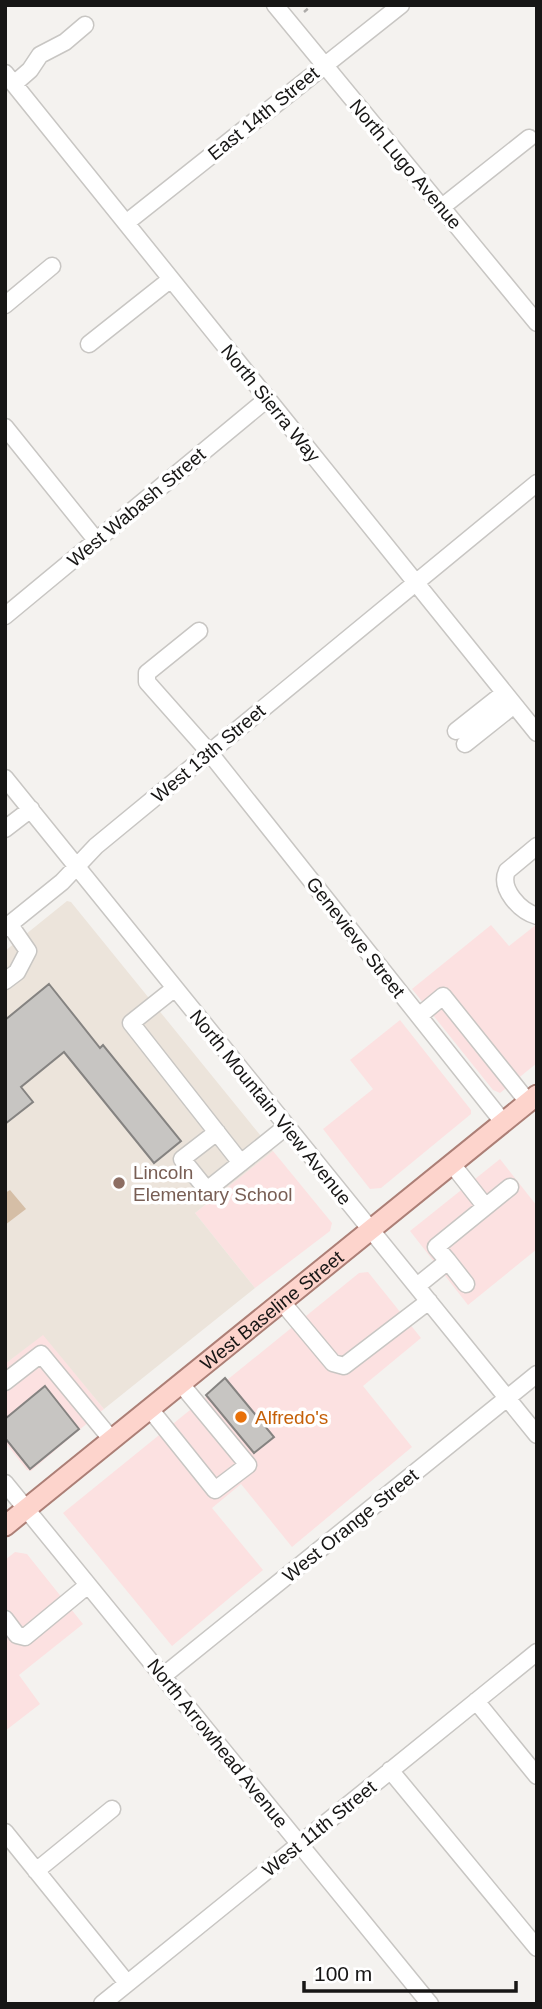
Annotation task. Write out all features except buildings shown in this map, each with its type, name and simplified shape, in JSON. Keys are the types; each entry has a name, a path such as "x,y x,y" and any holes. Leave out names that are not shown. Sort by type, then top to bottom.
{"main road":[{"name":"West Baseline Street","path":"5,1526 533,1099"}],"street":[{"name":"North Lugo Avenue","path":"275,5 537,323"},
{"name":"East 14th Street","path":"126,223 401,5"},
{"path":"9,78 30,71 40,55 65,42 85,25"},
{"name":"North Sierra Way","path":"9,78 537,733"},
{"path":"442,208 529,138"},
{"path":"5,305 52,266"},
{"path":"89,344 171,279"},
{"name":"West Wabash Street","path":"5,616 267,399"},
{"path":"5,427 96,540"},
{"name":"West 13th Street","path":"7,926 62,882 96,846 537,484"},
{"name":"Genevieve Street","path":"199,631 147,673 147,682 209,752 503,1122"},
{"path":"461,737 509,699"},
{"name":"North Mountain View Avenue","path":"5,778 537,1435"},
{"path":"5,830 31,809"},
{"path":"537,846 507,871 504,877 507,887 521,908 537,916"},
{"path":"5,981 17,972 27,951 7,926"},
{"path":"175,988 131,1023 241,1163"},
{"path":"418,1016 443,996 533,1099"},
{"path":"217,1132 182,1159 206,1189 287,1126"},
{"path":"452,1164 485,1206"},
{"path":"466,1284 436,1247 510,1187"},
{"path":"417,1286 448,1261"},
{"path":"282,1302 333,1363 344,1366 429,1301"},
{"path":"5,1382 41,1354 112,1440"},
{"name":"West Orange Street","path":"163,1676 537,1374"},
{"path":"150,1409 215,1490 248,1465 181,1384"},
{"name":"North Arrowhead Avenue","path":"5,1483 300,1844 424,2002"},
{"path":"5,1619 17,1635 25,1636 88,1585"},
{"name":"West 11th Street","path":"102,2004 537,1652"},
{"path":"476,1701 537,1776"},
{"path":"390,1770 537,1948"},
{"path":"36,1871 112,1809"},
{"path":"5,1832 127,1983"}],"path":[{"path":"304,12 312,5"}],"shaded area":[{"name":"Lincoln Elementary School","path":"67,901 71,902 273,1151 195,1213 255,1288 104,1409 43,1335 5,1364 5,951"},
{"path":"537,924 537,1063 500,1093 493,1090 412,989 491,925 509,946"},
{"path":"400,1020 471,1110 471,1114 381,1188 370,1189 323,1129 373,1089 350,1060"},
{"path":"273,1151 332,1223 330,1231 255,1288 195,1213"},
{"path":"500,1159 537,1206 537,1249 468,1305 410,1231"},
{"path":"10,1190 26,1209 5,1225 5,1193"},
{"path":"368,1272 421,1338 363,1386 412,1447 292,1547 241,1484 212,1508 263,1570 172,1646 63,1513 359,1273"},
{"path":"43,1334 104,1409 31,1471 27,1470 5,1442 5,1364"},
{"path":"15,1552 27,1554 83,1624 19,1675 40,1704 5,1731 5,1560"}],"place":[{"name":"Lincoln Elementary School","path":"119,1183"},
{"name":"Alfredo's","path":"241,1417"}]}
